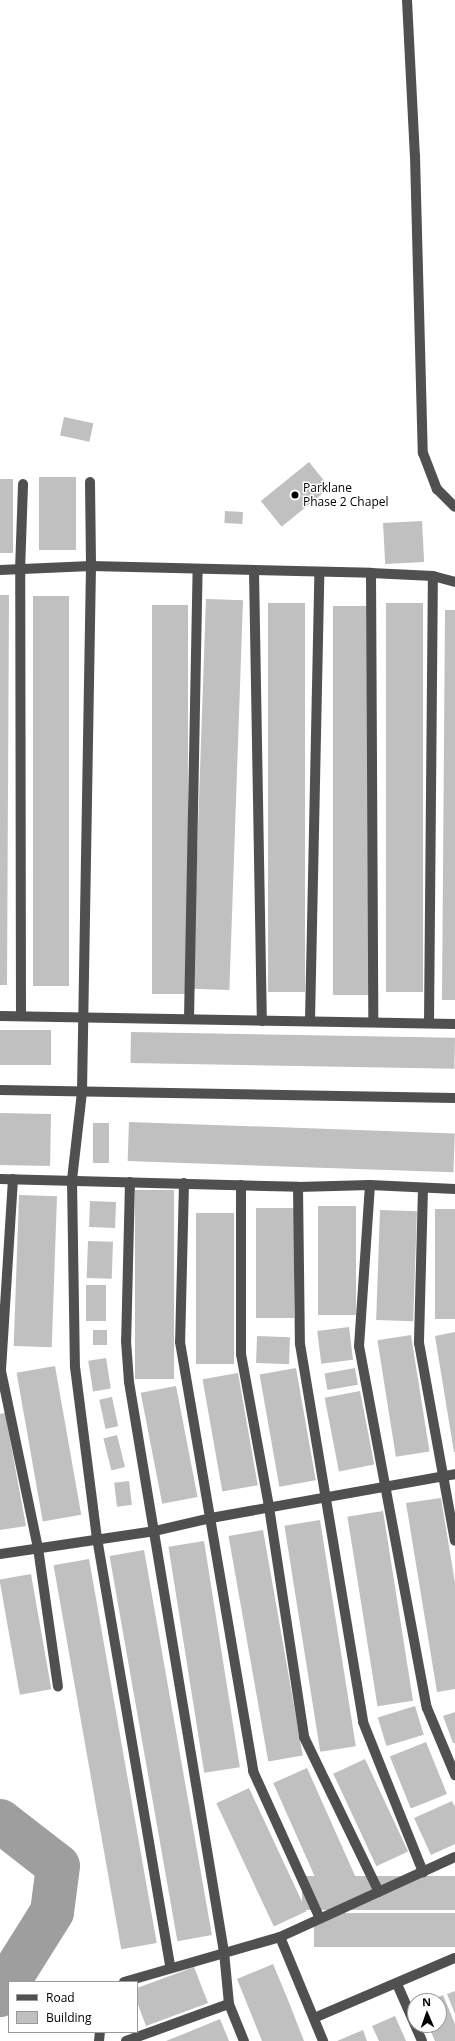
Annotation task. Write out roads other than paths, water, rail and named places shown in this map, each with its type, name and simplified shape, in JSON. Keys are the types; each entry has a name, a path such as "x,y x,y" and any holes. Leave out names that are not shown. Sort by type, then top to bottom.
{"street":[{"path":"407,0 415,156 423,453 437,489 455,507"},
{"path":"90,482 92,566 82,1017 82,1092 72,1180 75,1367 97,1538 170,1967"},
{"path":"21,1016 20,571 23,484"},
{"path":"0,570 20,571 92,566 198,570 371,573 433,576 455,582"},
{"path":"190,1019 198,570"},
{"path":"254,571 262,1021"},
{"path":"310,1021 319,573"},
{"path":"371,573 373,1022"},
{"path":"429,1023 433,576"},
{"path":"0,1016 455,1024"},
{"path":"0,1090 455,1098"},
{"path":"0,1179 298,1187 370,1185 455,1189"},
{"path":"13,1179 1,1371 38,1548 58,1687"},
{"path":"130,1182 127,1362 224,1952 229,2004 244,2041"},
{"path":"184,1183 180,1342 253,1771 320,1919"},
{"path":"240,1185 241,1354 269,1507 304,1737 379,1892"},
{"path":"370,1185 359,1346 384,1486 427,1708 455,1775"},
{"path":"298,1187 300,1344 327,1497 363,1722 422,1872"},
{"path":"423,1188 419,1343 455,1541"},
{"path":"0,1554 97,1538 155,1531 211,1518 455,1474"},
{"path":"127,1981 170,1967 280,1937 455,1857"},
{"path":"280,1937 323,2041"},
{"path":"314,2018 397,1984 455,1958"},
{"path":"397,1984 422,2041"},
{"path":"126,2041 229,2004"}],"waterway":[{"path":"0,1821 58,1866 52,1912 9,1981"},
{"path":"0,1995 8,1982"}],"place":[{"name":"Parklane Phase 2 Chapel","path":"295,495"}]}
